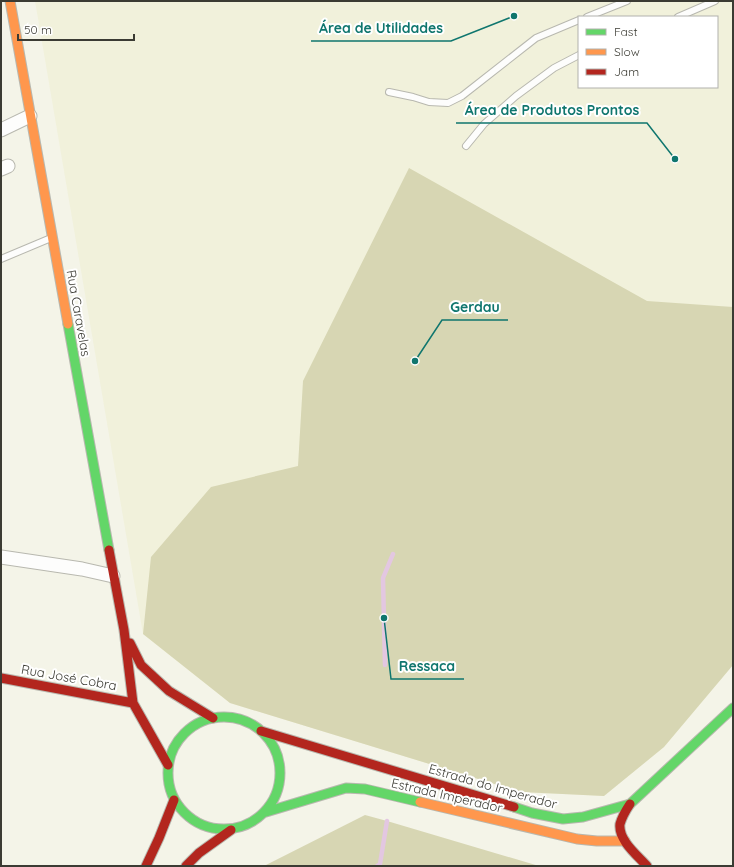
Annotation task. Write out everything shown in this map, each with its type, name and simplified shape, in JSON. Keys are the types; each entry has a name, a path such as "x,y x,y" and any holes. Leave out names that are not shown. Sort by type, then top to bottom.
{"street":[{"name":"Rua Caravelas","path":"10,1 124,630"},
{"path":"1,130 30,116"},
{"path":"1,557 68,567 113,576"},
{"path":"124,630 133,702 168,766"},
{"path":"124,630 141,665 169,691 214,718"},
{"name":"Rua José Cobra","path":"1,678 133,702"},
{"name":"Estrada do Imperador","path":"261,731 532,813 563,819 583,817 630,804 733,708"},
{"path":"186,866 199,853 231,830 256,820 266,812 276,797 280,780 279,761 273,745 261,731 247,722 230,717 214,718 197,724 183,734 173,749 168,766 168,783 174,800 184,813 198,823 214,829 231,830"},
{"name":"Estrada Imperador","path":"266,812 346,788 365,789 577,839 625,841"},
{"path":"146,866 174,800"},
{"path":"630,804 621,820 620,829 625,841 647,866"}],"lane":[{"path":"590,16 627,1"},
{"path":"680,16 715,1"},
{"path":"389,92 429,102 448,103 462,96 536,38 578,20"},
{"path":"466,146 484,124 516,96 554,68 578,56"},
{"path":"1,259 52,238"}],"shaded area":[{"path":"35,1 733,1 733,665 664,747 604,796 521,792 230,703 143,634"},
{"path":"409,168 647,301 733,307 733,665 664,747 604,796 521,792 230,703 143,634 151,557 211,487 298,466 303,381"},
{"path":"365,815 387,821 539,866 264,866"}],"waterway":[{"path":"385,665 383,578 393,554"},
{"path":"377,866 380,864 387,821"}],"traffic: fast":[{"path":"68,324 109,550"},
{"path":"514,807 532,813 563,819 583,817 630,804 733,708"},
{"path":"224,717 246,721 264,733 276,751 280,773 276,795 264,813 246,825 224,829 202,825 184,813 172,795 168,773 172,751 184,733 202,721 224,717"},
{"path":"266,812 346,788 365,789 420,802"}],"traffic: slow":[{"path":"10,1 68,324"},
{"path":"420,802 577,839 625,841"}],"traffic: jam":[{"path":"109,550 124,630 133,703 168,765"},
{"path":"130,643 141,665 169,691 213,718"},
{"path":"1,678 133,703"},
{"path":"261,731 514,807"},
{"path":"146,866 174,800"},
{"path":"630,804 621,821 620,830 629,847 647,866"},
{"path":"186,866 199,853 231,830"}],"place":[{"name":"Área de Utilidades","path":"514,16"},
{"name":"Área de Produtos Prontos","path":"675,159"},
{"name":"Gerdau","path":"415,361"},
{"name":"Ressaca","path":"384,618"}]}
